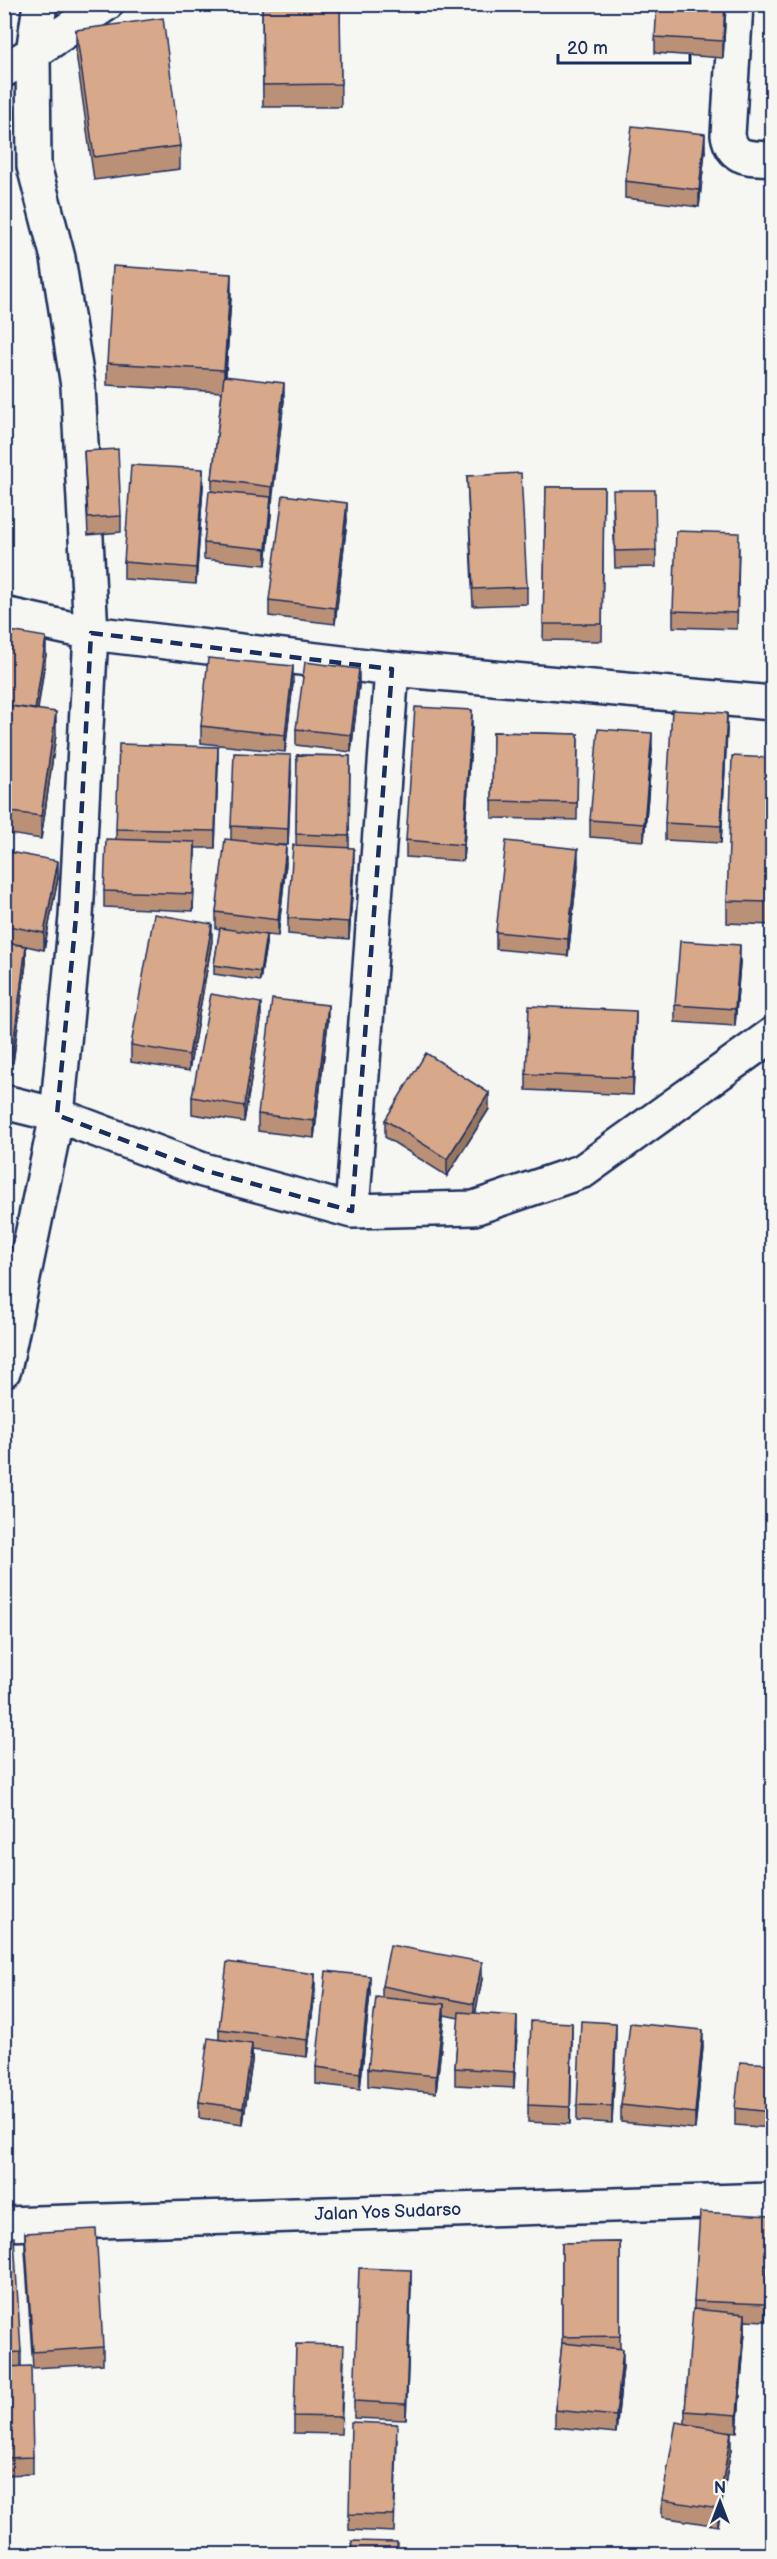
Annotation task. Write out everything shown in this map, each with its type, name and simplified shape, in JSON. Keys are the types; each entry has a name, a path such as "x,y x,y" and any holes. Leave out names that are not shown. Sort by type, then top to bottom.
{"street":[{"path":"4,1370 57,1115 76,918 92,633 78,386 58,258 34,166 33,53 40,4"},
{"path":"4,70 106,4"},
{"path":"736,4 728,135 730,146 734,153 772,159"},
{"path":"4,614 92,633 392,669 772,703"},
{"path":"352,1211 392,669"},
{"path":"4,1102 57,1115 203,1170 352,1211 474,1208 583,1171 772,1035"},
{"name":"Jalan Yos Sudarso","path":"4,2224 772,2200"}],"highlighted area":[{"path":"91,633 392,669 352,1211 203,1170 57,1115 76,917"}],"building":[{"path":"262,4 340,4 341,84 263,85"},
{"path":"657,4 725,4 723,41 655,37"},
{"path":"163,18 180,146 94,157 76,30"},
{"path":"632,126 705,134 699,190 625,181"},
{"path":"113,266 231,274 224,370 107,363"},
{"path":"224,376 284,383 272,487 212,479"},
{"path":"118,449 121,516 88,518 84,451"},
{"path":"131,465 203,469 196,568 124,562"},
{"path":"521,473 527,587 473,589 467,476"},
{"path":"546,487 604,487 602,624 543,624"},
{"path":"613,490 655,490 656,550 615,551"},
{"path":"209,491 271,497 266,549 204,543"},
{"path":"283,495 347,503 335,608 269,600"},
{"path":"676,531 739,533 737,613 673,611"},
{"path":"4,630 46,637 35,710 4,705"},
{"path":"208,658 293,666 285,735 201,726"},
{"path":"305,662 359,669 351,735 296,729"},
{"path":"4,705 56,712 41,816 4,811"},
{"path":"415,707 472,710 463,845 406,840"},
{"path":"672,710 727,713 721,826 665,823"},
{"path":"598,729 652,733 644,824 590,820"},
{"path":"493,732 578,734 577,803 492,801"},
{"path":"119,744 218,747 215,831 116,829"},
{"path":"234,753 291,755 288,829 231,826"},
{"path":"297,755 350,756 349,836 296,834"},
{"path":"732,756 772,758 772,902 727,901"},
{"path":"106,839 195,842 193,894 104,891"},
{"path":"225,839 286,846 278,920 216,912"},
{"path":"506,841 578,849 568,939 496,932"},
{"path":"293,845 354,848 349,922 288,918"},
{"path":"4,851 58,861 44,933 4,925"},
{"path":"154,914 212,924 189,1055 131,1045"},
{"path":"220,928 266,935 260,972 214,965"},
{"path":"680,941 740,945 735,1009 675,1005"},
{"path":"4,943 26,946 13,1046 4,1045"},
{"path":"211,994 261,1003 244,1106 192,1097"},
{"path":"272,999 328,1005 314,1121 258,1114"},
{"path":"529,1006 636,1011 633,1078 526,1074"},
{"path":"426,1053 489,1093 447,1159 385,1120"},
{"path":"390,1945 482,1962 474,2004 382,1986"},
{"path":"227,1962 315,1974 307,2040 219,2029"},
{"path":"326,1971 370,1976 360,2073 316,2067"},
{"path":"376,1997 444,2004 436,2076 368,2069"},
{"path":"459,2012 517,2016 514,2072 455,2068"},
{"path":"531,2021 572,2023 570,2107 528,2105"},
{"path":"581,2021 616,2023 612,2106 577,2105"},
{"path":"630,2023 703,2030 695,2113 621,2105"},
{"path":"208,2038 252,2044 243,2108 199,2102"},
{"path":"740,2062 772,2064 772,2112 735,2108"},
{"path":"700,2212 770,2216 765,2304 694,2301"},
{"path":"96,2229 103,2347 33,2352 25,2233"},
{"path":"14,2237 21,2352 4,2353 4,2238"},
{"path":"620,2242 620,2336 562,2337 562,2243"},
{"path":"359,2268 411,2270 406,2404 354,2401"},
{"path":"693,2309 745,2314 737,2415 685,2411"},
{"path":"562,2343 623,2349 616,2416 555,2410"},
{"path":"296,2344 344,2345 341,2417 294,2416"},
{"path":"31,2366 33,2457 4,2458 4,2367"},
{"path":"351,2422 397,2424 394,2515 349,2514"},
{"path":"676,2422 731,2432 718,2509 662,2500"},
{"path":"352,2541 397,2542 397,2554 351,2554"}]}
